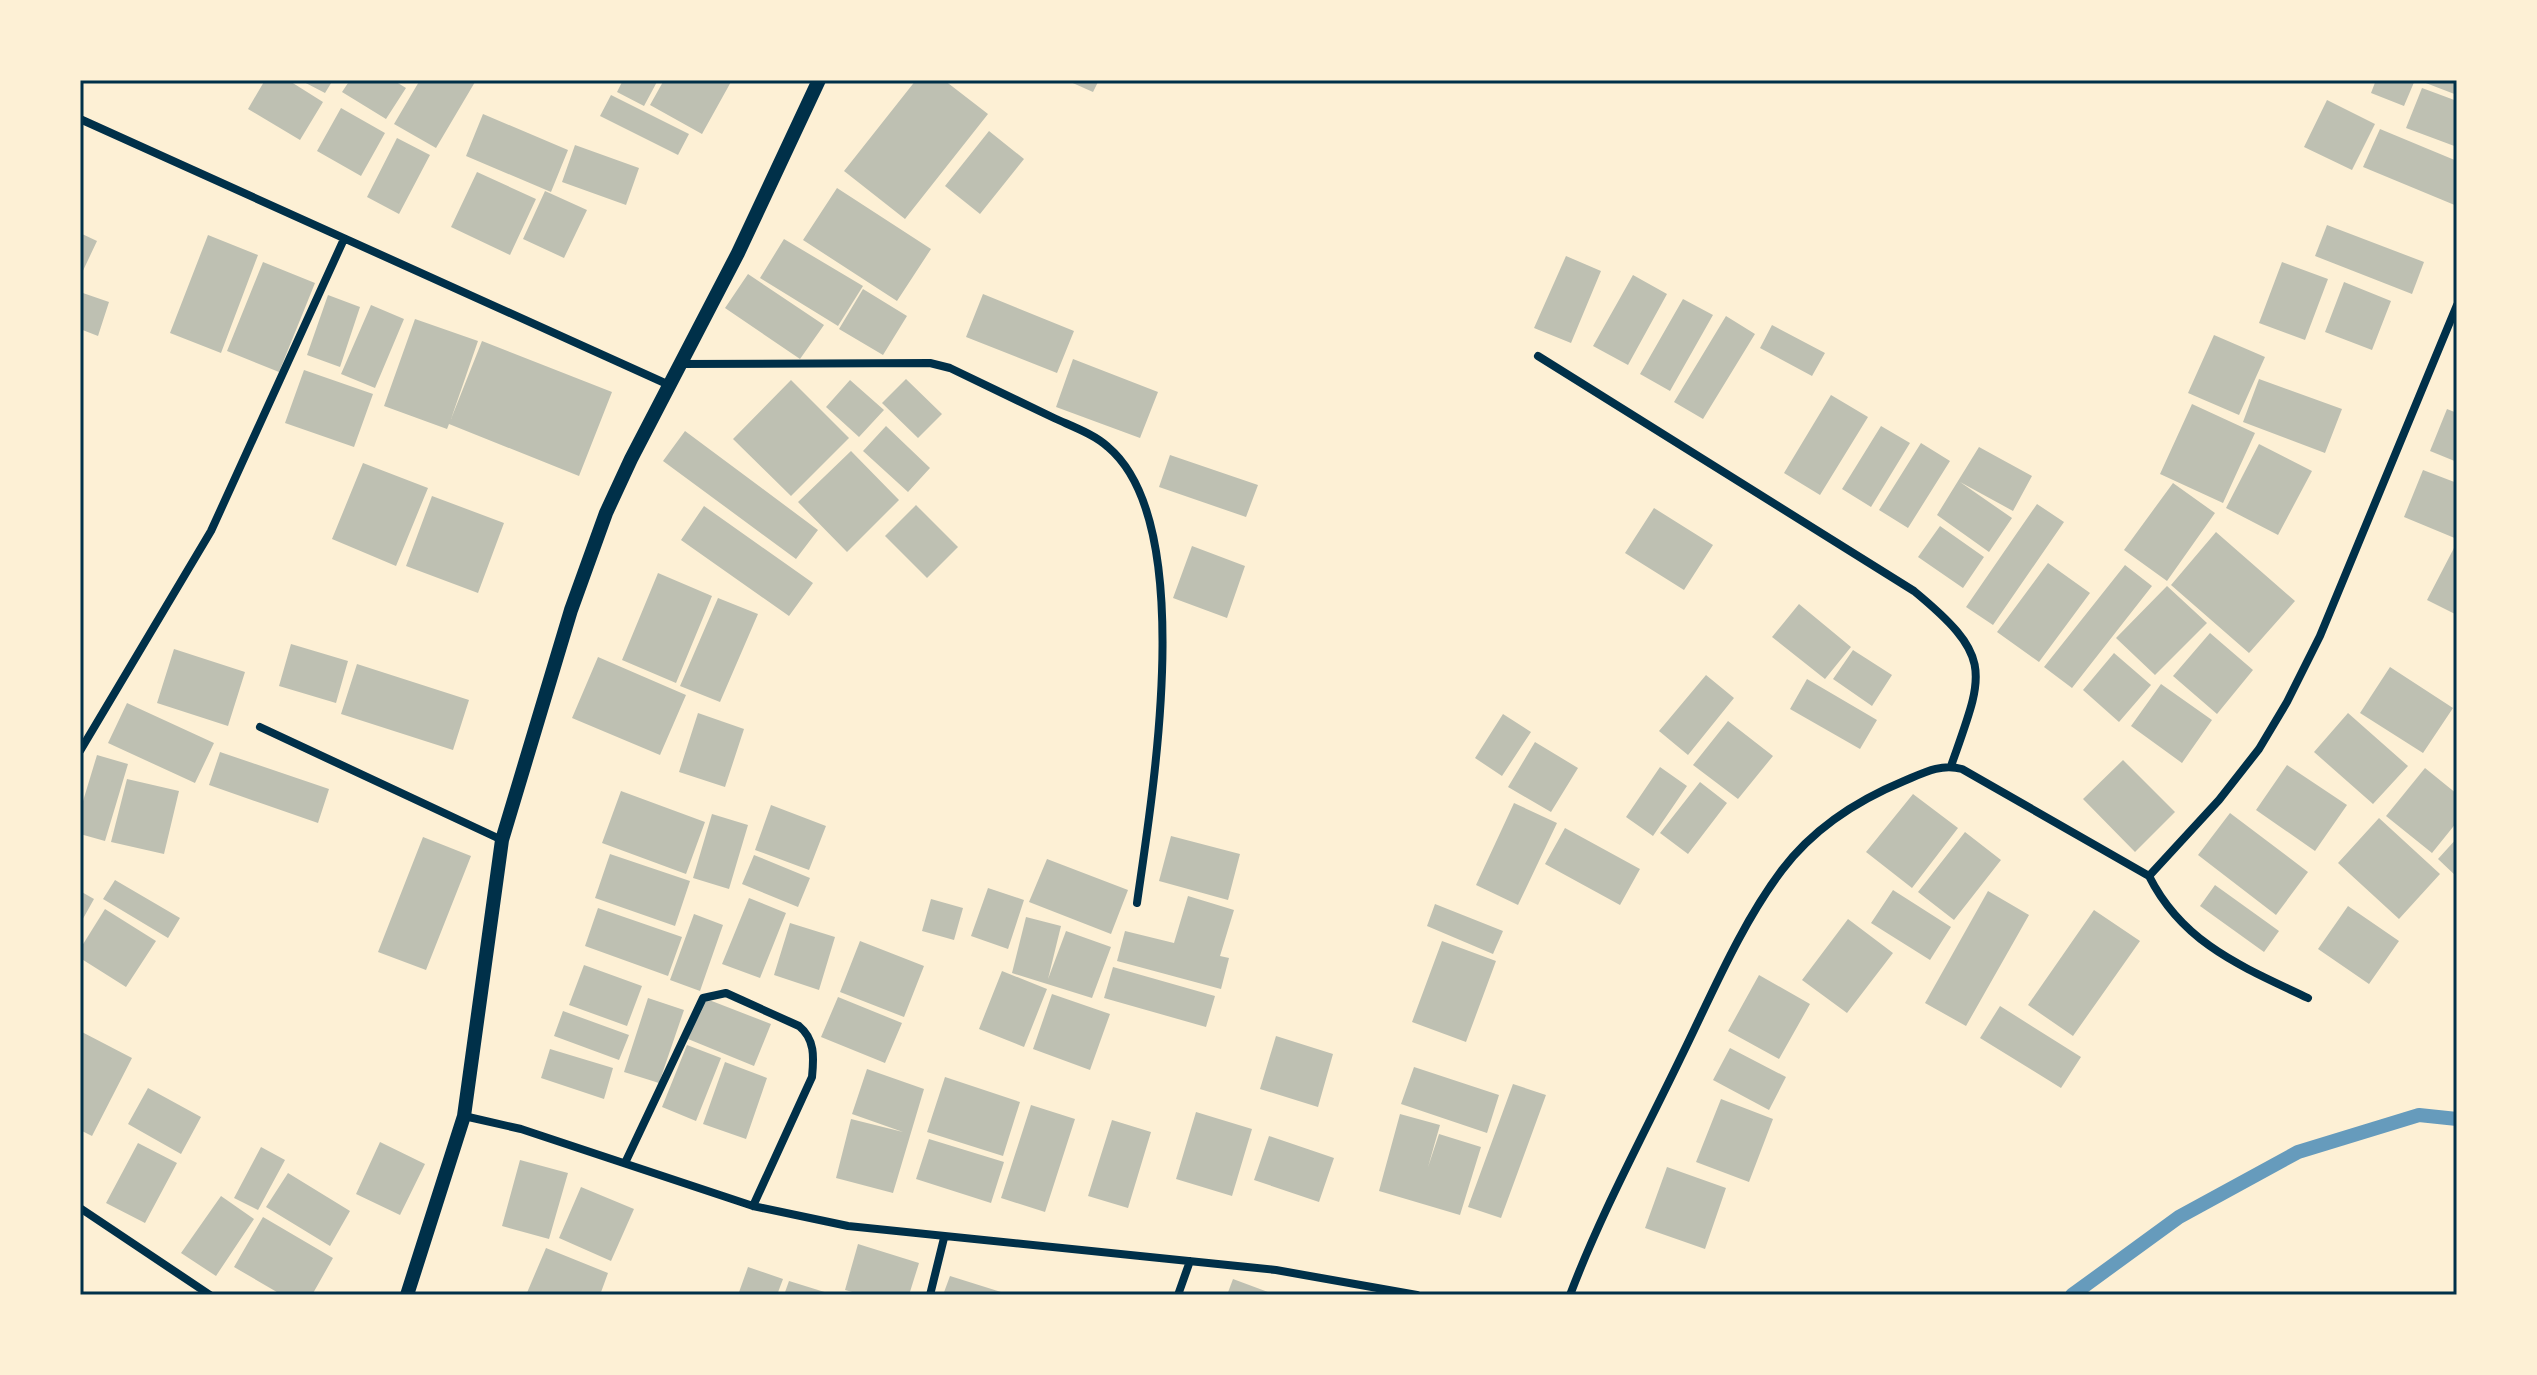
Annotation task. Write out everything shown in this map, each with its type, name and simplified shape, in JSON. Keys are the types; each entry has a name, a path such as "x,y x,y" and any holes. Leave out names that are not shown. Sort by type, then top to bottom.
{"street":[{"path":"407,1295 464,1116 502,840 571,610 606,513 667,384 738,253 819,80"},
{"path":"80,119 125,142 667,384"},
{"path":"80,751 211,531 344,239"},
{"path":"2149,876 2243,770 2287,702 2326,624 2457,305"},
{"path":"1538,356 1914,591 1945,616 1970,646 1977,675 1974,701 1951,766"},
{"path":"679,364 930,363 950,368 1108,446 1128,471 1150,529 1164,645 1155,771 1137,903"},
{"path":"260,727 502,840"},
{"path":"1570,1295 1618,1182 1740,938 1783,869 1832,820 1871,795 1937,768 1951,766 2149,876 2163,904 2188,931 2217,952 2308,998"},
{"path":"625,1163 703,998 726,993 799,1026 809,1034 814,1057 812,1077 753,1206"},
{"path":"464,1116 521,1129 753,1206 848,1226 1276,1270 1417,1295"},
{"path":"80,1208 210,1295"},
{"path":"930,1295 944,1238"},
{"path":"1178,1295 1190,1261"}],"building":[{"path":"265,80 288,80 323,102 300,140 248,109"},
{"path":"300,80 333,80 325,93"},
{"path":"350,80 393,80 406,88 386,119 342,92"},
{"path":"420,80 475,82 436,148 394,124"},
{"path":"623,80 658,80 644,106 617,92"},
{"path":"664,80 732,80 702,134 650,105"},
{"path":"916,80 944,80 988,114 905,219 844,171"},
{"path":"1066,80 1099,80 1093,92"},
{"path":"2376,80 2415,80 2404,106 2371,93"},
{"path":"2418,80 2457,80 2457,95"},
{"path":"2422,88 2457,101 2457,147 2406,128"},
{"path":"611,95 689,134 678,155 600,116"},
{"path":"2327,100 2375,124 2352,170 2304,147"},
{"path":"341,108 385,133 361,176 317,151"},
{"path":"483,114 568,150 551,192 466,156"},
{"path":"2380,129 2457,161 2457,206 2363,167"},
{"path":"989,131 1024,159 980,214 945,186"},
{"path":"397,138 430,155 399,214 367,197"},
{"path":"575,145 639,168 626,205 562,182"},
{"path":"477,172 536,199 510,255 451,227"},
{"path":"837,188 931,249 897,301 803,240"},
{"path":"545,191 587,210 564,258 523,239"},
{"path":"2327,225 2424,262 2412,294 2315,256"},
{"path":"80,233 97,241 80,277"},
{"path":"208,235 258,255 221,353 170,333"},
{"path":"784,239 863,286 838,326 760,278"},
{"path":"1566,256 1601,271 1571,343 1534,328"},
{"path":"263,262 315,283 279,372 227,351"},
{"path":"2282,262 2328,279 2305,340 2259,323"},
{"path":"748,274 824,325 800,359 725,308"},
{"path":"1633,275 1667,294 1628,365 1593,346"},
{"path":"2344,282 2391,301 2372,350 2325,332"},
{"path":"863,289 907,316 883,355 839,329"},
{"path":"80,292 109,302 98,336 80,329"},
{"path":"983,294 1074,331 1057,373 966,337"},
{"path":"328,295 360,307 340,367 307,355"},
{"path":"1683,299 1713,315 1670,391 1640,374"},
{"path":"371,305 404,319 375,388 341,374"},
{"path":"1726,316 1755,334 1703,419 1674,402"},
{"path":"415,319 478,341 451,419 482,341 612,392 579,476 449,424 447,429 384,406"},
{"path":"1772,325 1825,353 1812,376 1760,348"},
{"path":"2214,335 2265,357 2239,415 2188,393"},
{"path":"1073,359 1158,392 1140,438 1056,407"},
{"path":"304,370 373,394 354,447 285,423"},
{"path":"906,379 942,414 918,438 882,403"},
{"path":"2259,379 2342,409 2325,453 2243,422"},
{"path":"791,380 849,438 791,496 733,439"},
{"path":"850,380 884,410 859,437 826,407"},
{"path":"1831,395 1868,417 1820,495 1784,473"},
{"path":"2192,404 2255,433 2223,503 2160,474"},
{"path":"2447,409 2457,413 2457,462 2430,451"},
{"path":"886,426 930,468 908,492 863,451"},
{"path":"1881,426 1910,443 1871,507 1842,489"},
{"path":"685,431 818,530 796,559 663,461"},
{"path":"1921,443 1950,461 1908,528 1879,510"},
{"path":"2259,444 2312,471 2278,535 2226,508"},
{"path":"1979,447 2032,476 2013,511 1960,482 2012,518 1989,552 1937,515"},
{"path":"851,451 899,500 847,552 798,502"},
{"path":"1170,455 1258,485 1246,517 1159,487"},
{"path":"363,463 428,488 396,566 332,539"},
{"path":"2423,470 2457,483 2457,539 2404,517"},
{"path":"2173,483 2215,513 2167,581 2124,550"},
{"path":"432,496 504,523 478,593 406,566"},
{"path":"2037,504 2064,522 1993,625 1966,607"},
{"path":"916,505 958,547 927,578 885,536"},
{"path":"704,506 813,583 789,616 681,540"},
{"path":"1654,508 1713,545 1684,590 1625,553"},
{"path":"1940,526 1984,557 1963,588 1918,557"},
{"path":"2216,532 2295,601 2249,653 2171,585"},
{"path":"1192,546 1245,566 1227,618 1173,598"},
{"path":"2457,547 2457,615 2427,600"},
{"path":"2048,563 2090,593 2039,662 1997,632"},
{"path":"2125,565 2152,586 2072,688 2044,667"},
{"path":"658,573 712,596 676,683 622,660"},
{"path":"2167,586 2207,623 2155,675 2116,638"},
{"path":"718,598 758,614 720,702 680,686"},
{"path":"1799,604 1851,647 1825,679 1772,637"},
{"path":"2210,633 2253,670 2217,714 2173,676"},
{"path":"291,644 348,661 336,703 279,686"},
{"path":"174,649 245,672 228,726 157,703"},
{"path":"1853,650 1892,675 1872,706 1833,679"},
{"path":"2114,653 2151,685 2119,722 2083,690"},
{"path":"598,657 686,695 660,755 572,718"},
{"path":"357,664 469,700 453,750 341,714"},
{"path":"2390,667 2453,708 2423,753 2360,713"},
{"path":"1706,675 1734,698 1688,755 1659,731"},
{"path":"1807,679 1877,720 1860,749 1790,709"},
{"path":"2161,684 2212,720 2182,763 2131,726"},
{"path":"127,703 214,743 195,783 108,743"},
{"path":"698,713 744,729 725,787 679,772"},
{"path":"2348,713 2408,766 2373,804 2314,752"},
{"path":"1503,714 1531,732 1502,776 1475,758"},
{"path":"1728,721 1773,756 1738,799 1693,765"},
{"path":"1535,742 1578,768 1551,812 1508,787"},
{"path":"220,752 329,789 318,823 209,785"},
{"path":"97,755 128,764 105,841 80,834 80,811"},
{"path":"2123,760 2175,812 2135,852 2083,799"},
{"path":"2287,765 2347,805 2315,851 2256,810"},
{"path":"1660,767 1687,786 1653,836 1626,817"},
{"path":"2425,768 2457,794 2457,822 2432,853 2386,816"},
{"path":"127,779 179,791 164,854 111,842"},
{"path":"1700,782 1727,803 1688,854 1660,833"},
{"path":"621,791 705,822 686,874 602,843"},
{"path":"1913,794 1958,828 1912,888 1866,852"},
{"path":"1514,803 1557,823 1518,905 1476,885"},
{"path":"771,805 826,826 809,870 755,850"},
{"path":"2230,813 2308,872 2276,915 2198,855"},
{"path":"712,814 748,825 729,889 693,878"},
{"path":"2379,818 2440,874 2399,919 2338,863"},
{"path":"1565,828 1640,869 1620,905 1545,864"},
{"path":"1965,832 2001,860 1954,920 1918,892"},
{"path":"1171,836 1240,854 1228,900 1159,881"},
{"path":"423,837 471,856 426,970 378,952"},
{"path":"2457,838 2457,877 2438,859"},
{"path":"610,854 690,881 675,926 595,898"},
{"path":"754,855 810,878 798,907 742,884"},
{"path":"1047,859 1128,890 1111,934 1029,902"},
{"path":"115,880 180,918 168,938 103,899"},
{"path":"2215,885 2279,931 2264,952 2200,906"},
{"path":"988,888 1024,900 1008,949 971,936"},
{"path":"1893,890 1951,927 1930,960 1871,923"},
{"path":"80,891 94,899 80,924"},
{"path":"1988,891 2029,915 1966,1026 1925,1003"},
{"path":"1188,896 1234,910 1220,956 1229,958 1221,989 1117,961 1125,931 1174,943"},
{"path":"749,898 786,913 760,978 722,964"},
{"path":"931,899 963,908 954,940 922,931"},
{"path":"1435,904 1503,931 1493,954 1427,926"},
{"path":"2348,906 2399,941 2369,984 2318,949"},
{"path":"598,908 682,937 668,976 585,946"},
{"path":"105,909 156,941 126,987 80,958 80,949"},
{"path":"2094,910 2140,941 2073,1036 2028,1005"},
{"path":"694,914 723,925 700,991 670,980"},
{"path":"1026,917 1061,926 1048,979 1066,931 1111,947 1092,998 1012,973"},
{"path":"1848,919 1893,953 1847,1013 1802,980"},
{"path":"790,923 835,937 819,990 774,975"},
{"path":"860,941 924,966 904,1017 840,992"},
{"path":"1442,941 1496,961 1466,1042 1412,1022"},
{"path":"584,965 642,986 627,1026 569,1005"},
{"path":"1113,967 1215,996 1206,1027 1104,998"},
{"path":"1002,971 1047,989 1024,1047 979,1029"},
{"path":"1759,975 1810,1004 1779,1059 1728,1031"},
{"path":"1052,994 1110,1014 1090,1070 1033,1049"},
{"path":"838,997 902,1023 885,1063 821,1037"},
{"path":"648,998 684,1010 659,1083 624,1072"},
{"path":"704,998 771,1024 754,1066 688,1039"},
{"path":"2000,1006 2081,1057 2061,1088 1980,1038"},
{"path":"563,1011 629,1035 619,1060 554,1036"},
{"path":"80,1031 132,1058 92,1136 80,1130"},
{"path":"1276,1036 1333,1054 1318,1107 1260,1089"},
{"path":"687,1045 721,1058 696,1121 662,1107"},
{"path":"1730,1048 1786,1077 1769,1110 1713,1080"},
{"path":"550,1049 613,1068 604,1099 541,1078"},
{"path":"725,1062 767,1078 746,1139 703,1124"},
{"path":"1414,1067 1499,1095 1487,1133 1401,1104"},
{"path":"867,1069 924,1089 893,1193 836,1178 851,1119 903,1132 852,1114"},
{"path":"945,1077 1020,1102 1003,1156 927,1132"},
{"path":"1513,1084 1546,1095 1501,1218 1468,1207"},
{"path":"148,1088 201,1117 181,1154 128,1124"},
{"path":"1721,1099 1773,1119 1749,1182 1696,1162"},
{"path":"1031,1105 1075,1119 1045,1212 1001,1198"},
{"path":"1196,1112 1252,1129 1232,1196 1176,1179"},
{"path":"1400,1114 1440,1125 1428,1167 1439,1134 1481,1147 1460,1215 1379,1191"},
{"path":"1112,1120 1151,1132 1128,1208 1088,1196"},
{"path":"1269,1136 1334,1158 1319,1202 1254,1180"},
{"path":"929,1139 1004,1162 991,1203 916,1179"},
{"path":"380,1142 425,1164 400,1215 356,1194"},
{"path":"138,1143 177,1163 145,1223 106,1203"},
{"path":"261,1147 285,1160 258,1210 234,1198"},
{"path":"520,1160 568,1173 549,1239 502,1226"},
{"path":"1667,1167 1726,1188 1705,1249 1645,1228"},
{"path":"288,1173 350,1211 330,1246 266,1207"},
{"path":"581,1187 634,1209 611,1261 559,1238"},
{"path":"221,1196 254,1219 216,1276 181,1253"},
{"path":"263,1217 333,1258 312,1295 282,1295 234,1267"},
{"path":"858,1244 919,1263 909,1295 863,1295 845,1290"},
{"path":"546,1248 608,1273 600,1295 526,1295"},
{"path":"748,1267 783,1279 777,1295 738,1295"},
{"path":"950,1276 1001,1292 1000,1295 943,1295"},
{"path":"1233,1279 1276,1295 1227,1295"},
{"path":"789,1281 831,1294 831,1295 784,1295"}],"waterway":[{"path":"2072,1295 2179,1217 2298,1152 2419,1115 2457,1119"}]}
